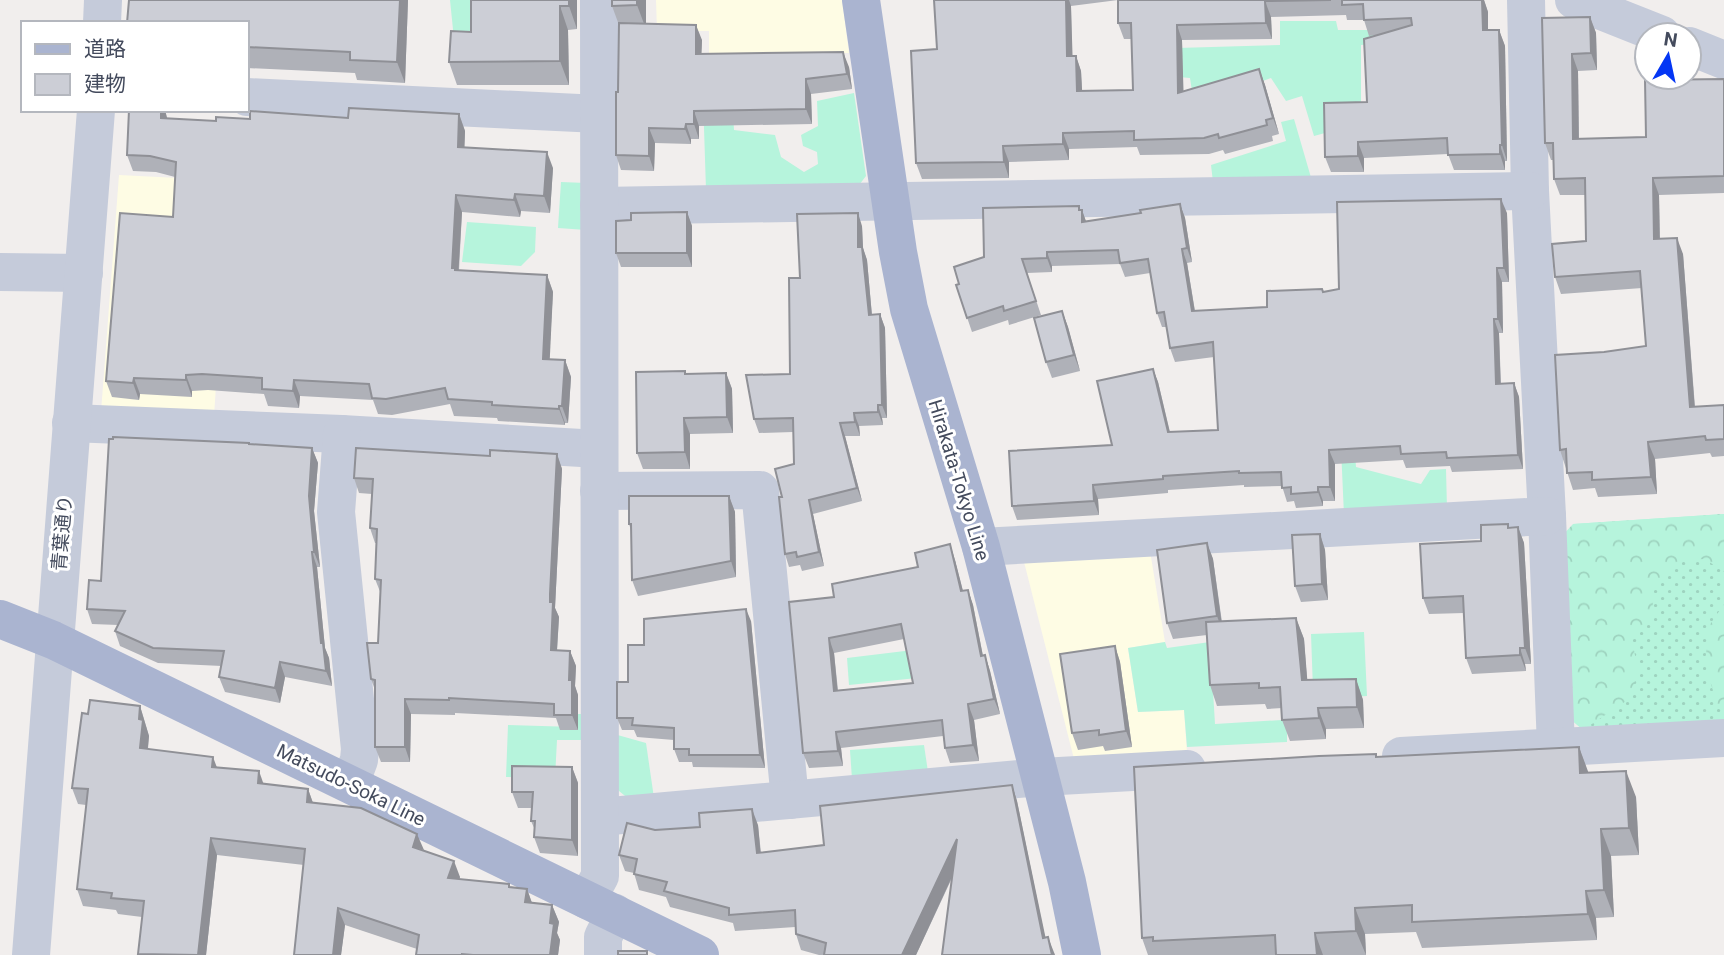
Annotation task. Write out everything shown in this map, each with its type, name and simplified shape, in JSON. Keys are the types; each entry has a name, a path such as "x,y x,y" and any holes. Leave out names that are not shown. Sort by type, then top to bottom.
{"main road":[{"name":"Hirakata-Tokyo Line","path":"862,0 890,200 909,309 981,547 1067,882 1082,955"},
{"name":"Matsudo-Soka Line","path":"0,619 53,640 700,955"}],"street":[{"path":"102,21 103,0"},
{"path":"599,0 600,876 603,955"},
{"path":"1526,0 1530,191 1556,747"},
{"path":"1574,0 1633,23"},
{"path":"1703,52 1724,60"},
{"path":"248,97 599,114"},
{"name":"青葉通り","path":"31,955 17,918 53,640 96,112"},
{"path":"599,206 1530,191"},
{"path":"0,272 84,272"},
{"path":"71,423 342,434 599,449"},
{"path":"342,434 336,512 360,748 351,784"},
{"path":"599,491 760,490 790,800"},
{"path":"981,547 1547,516"},
{"path":"1361,759 1724,738"},
{"path":"600,817 1041,777 1222,767"}],"shaded area":[{"path":"656,0 842,0 849,53 817,53 709,64 709,31 657,31"},
{"path":"119,175 178,178 225,239 214,417 101,412"},
{"path":"1150,551 1165,642 1128,648 1138,712 1184,710 1187,753 1074,759 1023,558"}],"green space":[{"path":"450,0 473,0 513,29 455,49"},
{"path":"1280,21 1336,21 1338,30 1385,30 1386,43 1361,45 1361,113 1325,133 1314,136 1302,96 1286,101 1271,78 1204,102 1193,98 1190,78 1179,77 1177,48 1280,45"},
{"path":"730,64 734,130 775,135 781,157 804,172 818,164 817,152 803,146 801,135 818,126 817,101 854,93 866,176 856,189 706,190 703,97"},
{"path":"1294,119 1312,181 1213,182 1211,165 1286,141 1281,122"},
{"path":"561,182 586,183 586,230 558,228"},
{"path":"467,222 536,227 535,252 521,266 462,262"},
{"path":"1339,403 1351,403 1356,467 1421,484 1430,470 1446,469 1447,509 1344,515"},
{"path":"1724,514 1724,722 1583,730 1573,524"},
{"path":"1724,514 1724,572 1705,559 1679,560 1654,589 1652,618 1632,639 1638,672 1629,699 1583,730 1570,719 1561,537 1573,524"},
{"path":"1724,604 1724,712 1718,708 1705,663 1709,626"},
{"path":"1364,632 1367,696 1322,699 1323,725 1287,727 1287,742 1187,747 1184,710 1138,712 1128,648 1165,642 1167,648 1210,642 1215,724 1314,718 1311,634"},
{"path":"913,650 917,678 849,685 847,658"},
{"path":"577,714 587,714 587,740 557,740 555,778 506,777 508,725 575,727"},
{"path":"614,734 646,743 654,798 630,800 613,786"},
{"path":"924,745 928,772 852,779 850,750"}],"building":[{"path":"129,0 400,0 397,62 350,60 350,52 248,47 248,21 127,21"},
{"path":"471,0 569,0 569,6 560,6 560,61 449,62 451,31 471,32"},
{"path":"612,0 637,0 637,5 612,6"},
{"path":"934,0 1066,0 1067,56 1076,56 1077,91 1133,90 1131,23 1118,23 1118,0 1331,0 1265,1 1266,23 1177,25 1178,93 1259,69 1273,118 1266,120 1267,125 1219,138 1218,134 1204,138 1134,140 1134,131 1063,133 1063,144 1003,146 1004,162 916,163 911,51 937,49"},
{"path":"1342,0 1482,0 1483,30 1499,30 1500,154 1448,155 1447,138 1358,142 1358,156 1325,157 1324,103 1367,102 1364,39 1412,25 1411,18 1364,20 1363,4 1342,5"},
{"path":"1590,17 1591,53 1572,54 1573,139 1646,137 1645,91 1703,91 1703,79 1724,79 1724,176 1653,178 1654,239 1677,238 1690,407 1724,405 1724,439 1706,440 1705,436 1648,442 1651,477 1592,480 1592,472 1567,473 1566,449 1560,450 1555,355 1646,346 1640,271 1555,277 1552,244 1586,241 1585,178 1554,179 1553,143 1545,143 1542,18"},
{"path":"619,23 696,25 696,54 843,52 847,74 806,79 806,109 694,111 694,124 686,124 685,129 649,128 649,156 616,155"},
{"path":"349,108 459,114 458,147 547,152 544,196 515,194 514,200 456,195 452,268 547,275 543,359 565,360 562,406 559,406 559,409 448,399 445,388 386,399 372,398 369,384 294,380 293,391 262,389 262,378 202,374 186,375 186,380 134,378 133,383 106,381 120,213 173,217 176,162 150,156 127,155 129,112 161,112 161,118 216,121 216,117 250,119 250,111 348,118"},
{"path":"1501,199 1504,268 1497,268 1498,319 1494,319 1496,384 1514,383 1518,455 1447,458 1446,452 1401,454 1400,446 1329,450 1330,487 1318,487 1318,492 1291,494 1291,487 1282,488 1281,472 1239,471 1163,476 1163,479 1093,485 1094,501 1012,506 1009,451 1112,445 1097,381 1153,369 1168,432 1218,430 1213,342 1170,348 1164,312 1157,313 1148,259 1120,263 1118,250 1047,252 1047,258 1022,259 1036,301 1004,311 1003,306 967,318 956,285 959,284 954,267 984,257 983,208 1079,206 1079,210 1082,210 1082,222 1180,204 1187,248 1182,249 1192,311 1267,307 1267,291 1322,289 1323,292 1339,289 1337,202"},
{"path":"687,212 687,253 616,253 616,221 631,220 631,213"},
{"path":"858,213 858,247 862,247 869,315 880,314 882,405 878,405 878,412 854,413 855,422 840,423 857,488 809,500 819,552 797,557 796,552 785,554 779,497 782,497 775,469 794,464 793,418 754,419 746,375 790,374 789,278 800,278 797,214"},
{"path":"1062,311 1074,355 1046,362 1034,318"},
{"path":"685,371 685,374 726,373 727,417 684,418 685,452 637,453 636,372"},
{"path":"113,437 312,448 309,496 312,552 326,671 280,662 275,688 219,677 224,651 153,648 115,631 125,611 87,609 89,580 101,581 109,439"},
{"path":"356,448 490,456 490,450 557,454 550,594 550,602 553,602 551,650 570,651 572,715 554,715 554,704 449,698 405,699 405,747 375,747 375,680 371,679 367,643 378,643 381,580 375,579 377,529 370,528 373,479 354,478"},
{"path":"629,496 729,496 731,561 632,580"},
{"path":"1508,524 1508,528 1518,527 1525,648 1520,648 1520,655 1466,658 1463,596 1423,598 1420,544 1481,541 1481,525"},
{"path":"1320,534 1322,584 1295,586 1292,535"},
{"path":"1207,543 1217,616 1167,623 1157,550"},
{"path":"950,544 961,591 968,590 981,656 985,655 994,699 968,704 973,745 945,748 942,720 836,732 838,751 803,753 789,602 834,597 832,584 918,567 915,553","holes":["901,624 913,683 834,691 829,638"]},
{"path":"746,609 760,755 689,755 689,749 674,749 674,728 632,725 633,718 617,718 617,682 628,682 628,645 644,645 644,619"},
{"path":"1296,618 1302,680 1356,679 1357,707 1318,708 1319,718 1282,720 1280,687 1259,688 1259,683 1210,685 1206,622"},
{"path":"1115,646 1126,731 1099,735 1099,730 1072,733 1060,654"},
{"path":"90,700 140,706 139,719 143,720 140,748 213,757 212,767 259,771 258,783 308,789 307,802 361,808 417,834 413,847 454,861 448,878 509,884 509,887 527,889 525,902 552,905 550,923 554,924 550,955 416,955 419,935 338,908 333,955 294,955 305,849 211,838 198,955 138,954 144,901 111,898 112,893 77,889 88,789 72,788 82,713 88,714"},
{"path":"1579,747 1580,773 1626,771 1629,828 1601,829 1604,890 1586,891 1588,914 1412,922 1412,905 1355,908 1356,931 1315,933 1317,955 1276,955 1275,935 1153,941 1153,937 1142,938 1134,767 1319,756 1376,754 1376,757"},
{"path":"512,766 572,767 572,840 534,837 535,821 531,821 533,792 512,792"},
{"path":"1012,785 1043,938 1048,937 1052,955 942,955 957,839 902,955 824,955 826,943 796,934 795,910 729,915 729,908 664,891 667,882 634,874 637,859 619,855 627,823 655,830 700,827 699,813 752,809 757,853 824,845 820,806"},
{"path":"618,951 647,951 647,955 618,955"}]}
